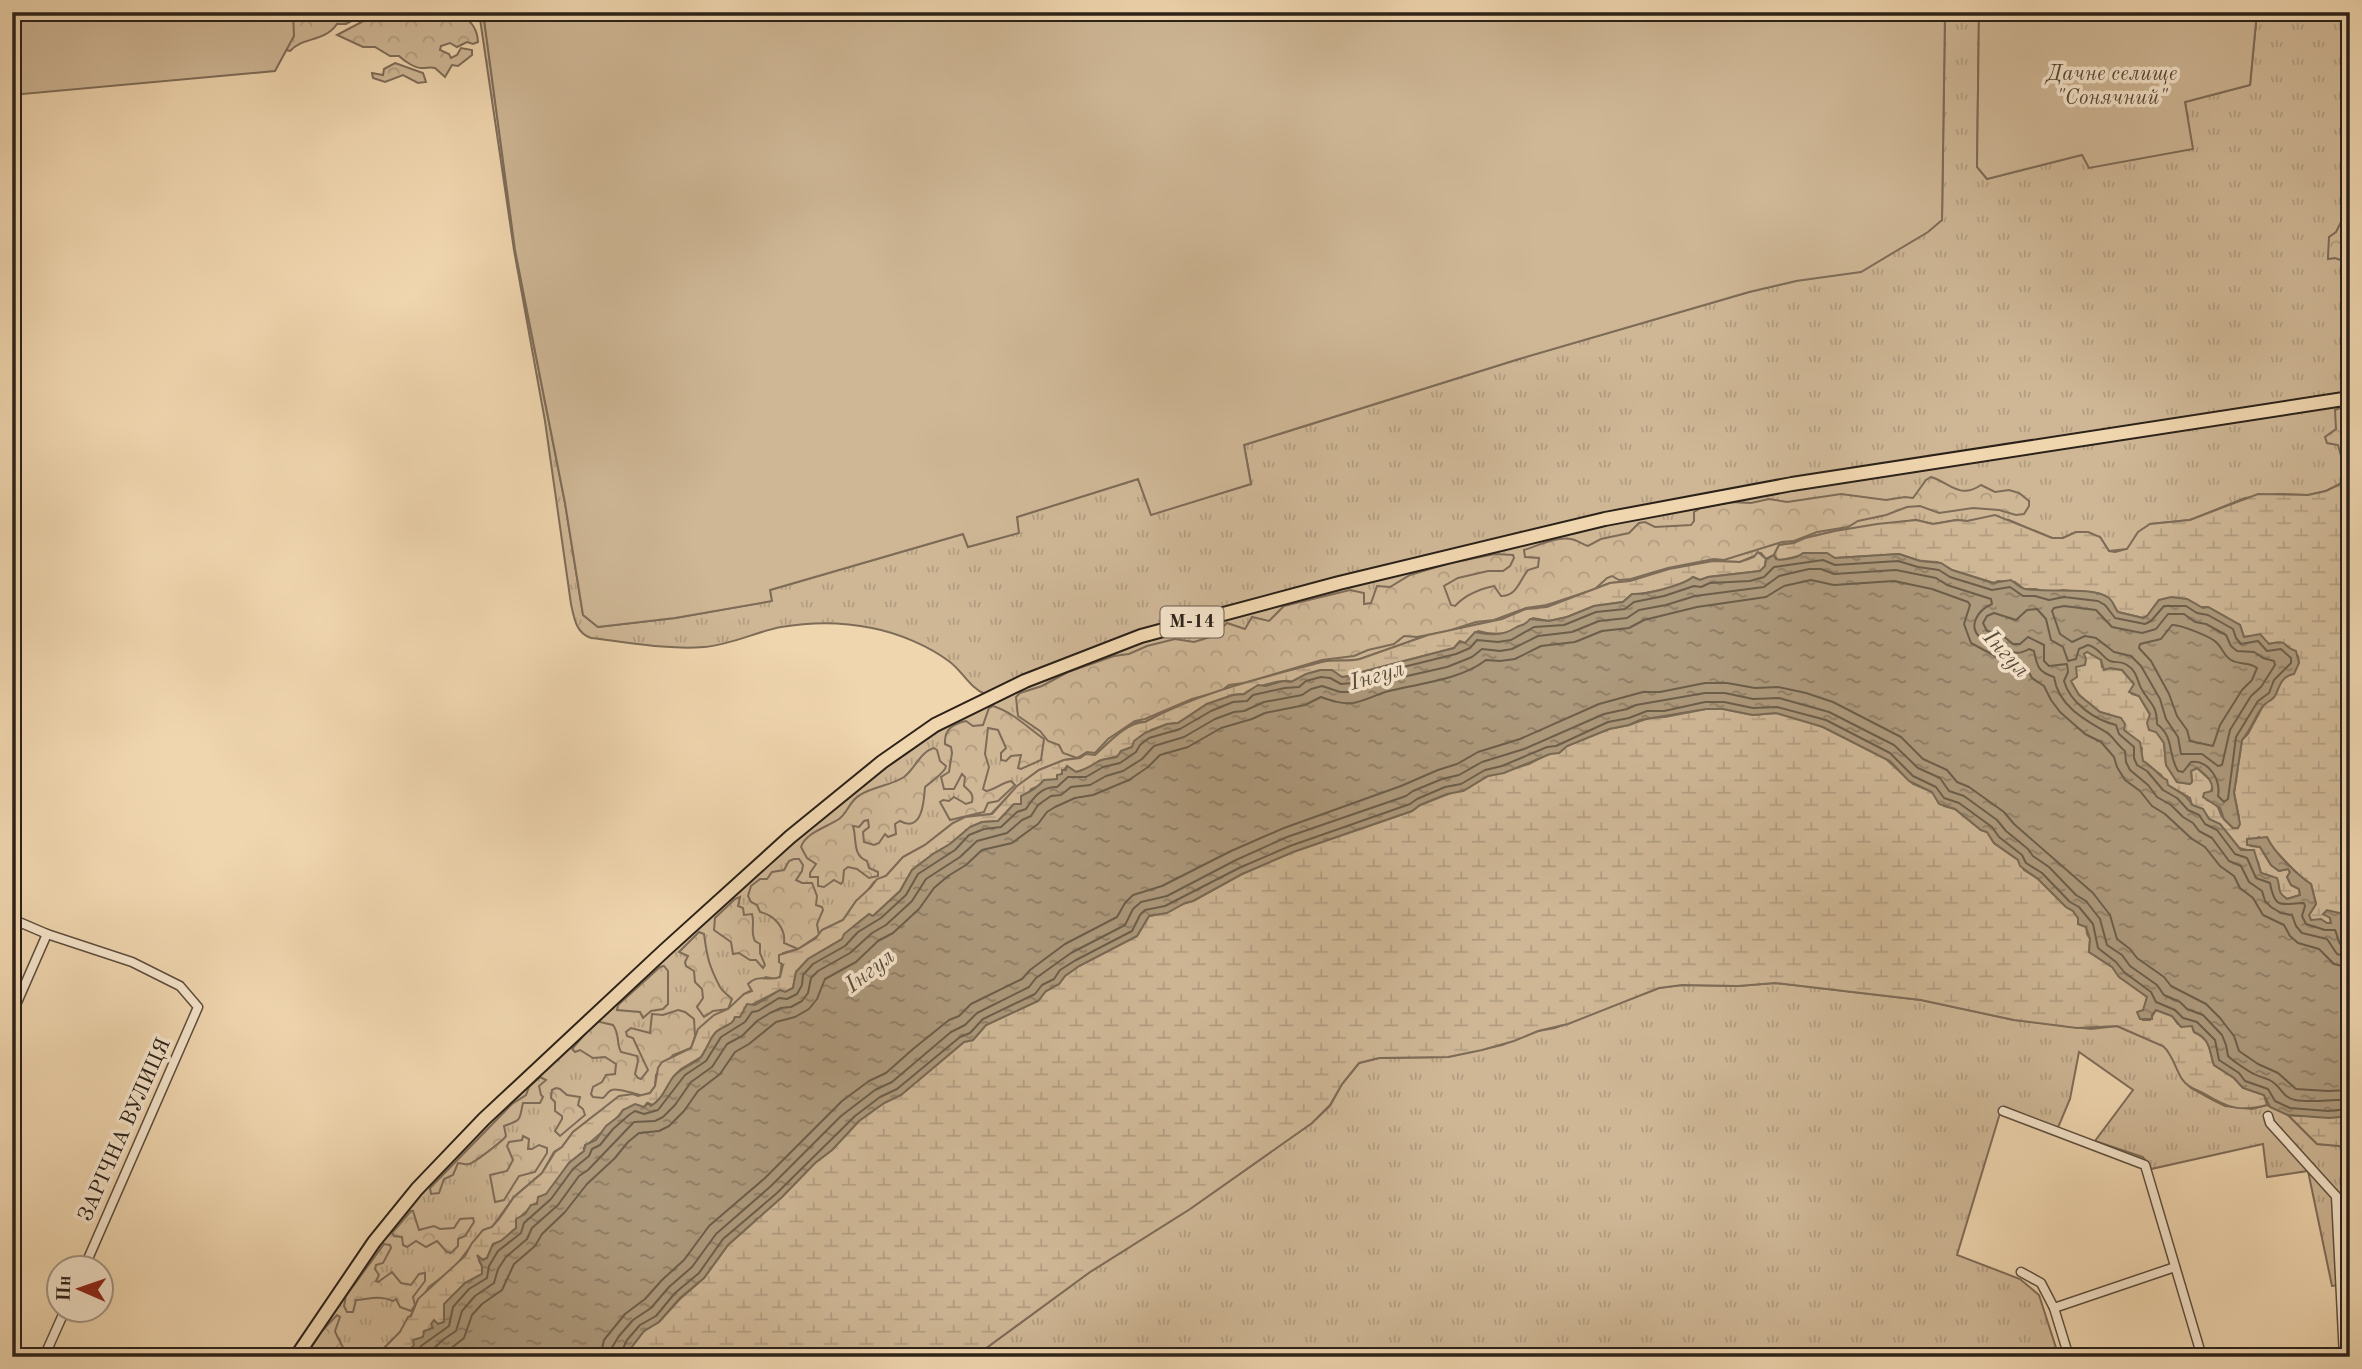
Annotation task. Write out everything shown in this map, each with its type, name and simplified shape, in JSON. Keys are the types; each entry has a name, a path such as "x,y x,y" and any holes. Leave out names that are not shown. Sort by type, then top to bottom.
{"highway":[{"name":"М-14","path":"296,1357 374,1242 417,1189 484,1119 594,1016 790,837 882,762 935,725 1025,681 1141,636 1339,583 1605,519 1792,484 2350,398"}],"street":[{"path":"12,919 47,934 12,1014"},
{"name":"ЗАРІЧНА ВУЛИЦЯ","path":"47,934 132,962 180,986 198,1007 89,1254"},
{"path":"2003,1111 2146,1165 2202,1357"},
{"path":"2268,1116 2270,1123 2336,1196 2350,1217"},
{"path":"2336,1196 2344,1357"},
{"path":"2054,1307 2175,1267"},
{"path":"2021,1272 2041,1283 2054,1307 2069,1357"},
{"path":"44,1357 59,1324"}],"green space":[{"path":"436,11 460,15 469,21 475,30 478,42 467,42 457,47 450,43 441,46 440,50 451,58 457,55 461,48 472,50 472,55 458,66 452,65 445,77 435,68 417,67 399,56 390,56 375,47 363,47 337,35 369,18 400,12"},
{"path":"12,12 293,12 294,36 275,71 12,95"},
{"path":"275,12 368,12 346,24 337,24 326,34 301,43 290,51 285,50"},
{"path":"479,12 483,12 515,250 565,503 583,615 598,627 675,618 771,601 770,590 963,534 968,547 1018,533 1017,517 1138,479 1152,514 1251,484 1244,445 1519,359 1749,292 1796,281 1942,220 1945,12 1979,12 1977,167 1987,179 2083,154 2192,149 2185,102 2250,85 2257,12 2350,12 2350,393 1790,479 1103,645 985,694 975,688 950,662 933,651 892,633 861,626 826,623 792,625 724,644 690,648 591,638 579,629 571,604 545,421 514,250"},
{"path":"483,12 1945,12 1942,220 1928,232 1861,272 1796,281 1749,292 1519,359 1244,445 1251,484 1151,515 1138,479 1017,517 1019,533 968,547 963,534 770,590 772,601 675,618 598,627 583,615 565,503 515,250"},
{"name":"Дачне селище \"Сонячний\"","path":"1979,12 2257,12 2250,85 2185,102 2193,149 2089,168 2082,155 1987,179 1977,167"},
{"path":"395,63 423,73 426,82 418,83 403,75 385,82 373,78 372,73 383,75 384,69"},
{"path":"2341,222 2349,233 2350,258 2343,261 2328,259 2329,237 2336,232"},
{"path":"2350,403 2350,479 2326,491 2308,495 2278,494 2245,498 2190,520 2150,524 2127,549 2109,551 2100,537 2076,532 2063,538 2052,538 2009,520 1956,520 1933,524 1916,520 1835,531 1779,545 1774,555 1766,559 1761,553 1740,562 1713,561 1669,569 1630,581 1610,583 1547,607 1526,609 1502,619 1428,635 1360,659 1327,661 1232,687 1187,702 1145,722 1136,722 1095,755 1064,760 1039,770 1017,787 991,814 972,816 953,823 925,845 903,857 886,876 874,882 843,920 822,930 816,938 798,949 783,953 780,977 766,977 750,987 752,990 744,994 694,1043 673,1055 645,1095 633,1095 596,1114 573,1132 562,1147 554,1152 542,1173 514,1197 492,1227 483,1230 454,1268 429,1287 400,1332 378,1357 301,1357 378,1245 422,1191 486,1123 621,997 794,842 887,767 939,731 1027,686 1143,641 1341,588 1606,524 1793,489"},
{"path":"2350,404 2350,459 2344,459 2338,445 2327,443 2325,437 2336,429 2335,410"},
{"path":"1931,477 1954,489 1966,491 1981,485 1995,492 2009,490 2019,493 2029,501 2029,506 2024,514 2016,515 1999,510 1973,508 1939,513 1920,506 1907,507 1858,521 1848,527 1817,532 1724,560 1714,559 1668,568 1631,579 1619,580 1612,576 1595,589 1547,605 1526,608 1494,620 1476,622 1448,631 1417,637 1404,636 1394,644 1354,656 1322,660 1229,685 1221,691 1135,721 1108,739 1095,753 1087,752 1077,758 1063,753 1059,745 1048,741 1040,731 1018,716 1016,697 1020,693 1042,686 1068,672 1175,639 1194,642 1213,636 1227,623 1245,629 1252,617 1269,621 1284,606 1350,590 1364,593 1364,604 1371,603 1377,586 1390,587 1410,575 1450,563 1495,554 1513,555 1510,566 1503,571 1488,571 1458,578 1444,586 1451,605 1455,606 1473,593 1494,586 1501,596 1511,593 1528,570 1538,567 1539,558 1525,557 1524,550 1553,540 1571,539 1588,546 1601,539 1629,533 1639,523 1645,522 1655,527 1691,525 1694,512 1731,502 1751,503 1769,499 1787,502 1841,494 1886,500 1913,498"},
{"path":"2350,479 2350,920 2344,915 2330,918 2331,923 2311,920 2309,915 2316,904 2311,884 2273,848 2259,837 2250,839 2251,846 2260,847 2271,865 2279,871 2288,869 2290,872 2287,877 2291,885 2299,889 2300,895 2287,899 2278,892 2273,877 2261,873 2258,862 2247,850 2239,848 2220,824 2209,819 2203,809 2192,805 2190,798 2168,785 2161,775 2143,761 2142,748 2124,730 2121,718 2100,712 2079,695 2070,681 2087,651 2101,660 2102,667 2122,670 2134,684 2132,694 2139,696 2164,743 2166,765 2177,782 2190,784 2191,771 2197,768 2213,786 2207,800 2217,805 2223,819 2233,828 2239,817 2234,793 2242,740 2264,704 2276,694 2279,684 2299,663 2298,656 2285,644 2269,644 2252,636 2244,637 2240,625 2187,599 2159,600 2143,618 2118,612 2112,602 2100,594 2063,590 2049,593 2024,589 2015,582 1994,583 1952,570 1937,562 1920,561 1899,554 1835,558 1814,553 1778,560 1774,555 1779,545 1835,531 1916,520 1933,524 1967,521 1995,515 2052,538 2088,532 2100,537 2109,551 2115,552 2127,549 2138,532 2150,524 2190,520 2258,494 2308,495 2326,491"},
{"path":"1758,552 1766,559 1765,566 1760,571 1700,580 1693,577 1672,587 1632,594 1623,602 1594,606 1567,617 1549,621 1533,618 1521,627 1507,632 1493,634 1478,631 1465,643 1459,642 1454,648 1358,673 1354,670 1352,676 1341,677 1328,670 1321,670 1293,682 1281,681 1263,685 1244,694 1207,704 1178,723 1151,730 1132,747 1121,751 1119,756 1099,761 1093,767 1076,772 1067,766 1058,779 1031,789 1021,805 1012,806 998,821 982,822 970,827 912,870 900,891 873,916 863,919 842,939 808,959 796,972 793,988 785,992 780,990 753,1004 740,1017 735,1017 733,1023 716,1032 701,1057 673,1077 653,1105 647,1103 644,1107 623,1110 569,1163 547,1194 522,1215 516,1228 501,1241 493,1244 487,1258 479,1261 482,1274 465,1283 445,1304 444,1322 433,1326 403,1357 378,1357 400,1332 418,1299 465,1256 483,1230 492,1227 514,1197 542,1173 555,1152 573,1132 619,1096 650,1093 655,1086 658,1068 662,1062 691,1048 698,1029 714,1015 728,1009 744,994 752,991 748,984 760,978 780,977 783,965 779,962 779,955 798,949 816,938 822,930 843,920 856,901 877,879 886,876 903,857 925,845 953,823 965,817 992,814 1017,786 1039,770 1086,754 1095,755 1131,726 1187,702 1232,687 1322,662 1360,659 1428,635 1502,619 1526,609 1547,607 1610,583 1630,581 1669,569 1713,561 1740,562 1754,557"},
{"path":"993,706 1013,716 1044,739 1041,760 1021,769 1018,768 1021,755 1011,756 1006,761 1001,760 1001,753 1006,748 998,730 988,728 985,754 989,767 983,789 986,791 1011,781 1015,785 998,801 988,803 984,812 950,820 940,802 954,797 966,804 972,802 972,796 964,786 965,777 962,774 954,789 944,789 941,777 949,772 952,753 951,747 945,744 946,734 953,726 966,721 973,726 983,725 989,708"},
{"path":"1723,709 1753,715 1776,713 1798,718 1823,727 1886,759 1913,784 1932,792 1944,806 1955,809 1987,832 1994,843 2018,860 2024,870 2073,911 2078,918 2078,924 2086,926 2090,939 2089,952 2112,967 2147,997 2143,1020 2150,1020 2156,1010 2172,1016 2178,1024 2192,1026 2194,1032 2207,1042 2214,1065 2234,1078 2243,1088 2264,1095 2267,1105 2234,1107 2192,1088 2182,1079 2172,1057 2163,1046 2117,1026 2077,1028 2014,1020 1921,1000 1775,983 1659,988 1568,1024 1482,1050 1448,1057 1379,1058 1359,1063 1330,1105 1312,1123 1190,1209 1090,1272 974,1357 624,1357 644,1331 659,1322 704,1278 728,1245 832,1150 859,1121 884,1103 901,1095 964,1042 973,1040 986,1025 1038,1001 1046,991 1059,984 1079,966 1137,936 1149,916 1193,901 1242,874 1293,852 1412,811 1420,805 1456,791 1463,791 1488,776 1529,764 1550,753 1559,753 1567,746 1609,729 1649,718"},
{"path":"934,748 940,761 946,766 941,774 925,787 920,814 913,823 900,821 895,824 896,834 888,837 885,834 879,843 874,845 864,842 863,832 869,827 868,820 859,827 853,826 859,855 867,861 869,868 878,872 878,876 869,878 857,869 848,867 844,870 841,884 834,880 824,887 818,886 818,877 810,877 816,864 807,858 801,847 803,842 842,816 860,795 904,777 925,753"},
{"path":"799,859 803,865 796,880 812,883 817,896 816,905 823,910 817,924 819,935 798,949 784,943 783,932 778,923 760,912 748,896 751,886 760,879 767,879 772,872 784,870 789,861"},
{"path":"740,897 738,906 743,908 744,915 752,914 753,934 755,941 760,944 765,965 763,968 756,960 750,960 739,953 733,954 731,942 714,930 715,918"},
{"path":"699,932 704,934 716,980 732,999 728,1009 713,1011 704,1017 697,1007 703,998 702,989 695,982 694,971 686,966 688,956 679,952"},
{"path":"664,966 668,971 668,1004 663,1009 651,1011 643,1018 640,1012 617,1010 618,1005"},
{"path":"1775,983 1921,1000 2014,1020 2091,1029 2117,1026 2163,1046 2169,1051 2182,1079 2191,1088 2213,1100 2225,1106 2252,1109 2267,1105 2288,1115 2317,1144 2350,1147 2350,1284 2332,1286 2308,1171 2267,1177 2263,1144 2151,1169 2143,1157 2095,1141 2133,1090 2079,1052 2070,1099 2057,1130 2001,1110 1957,1255 2020,1279 2039,1295 2059,1357 974,1357 1090,1272 1190,1209 1312,1123 1330,1106 1342,1084 1359,1063 1379,1058 1448,1057 1502,1045 1538,1031 1555,1028 1659,988"},
{"path":"678,1010 694,1019 695,1036 691,1048 673,1055 656,1075 655,1086 650,1093 642,1096 614,1090 609,1091 603,1098 593,1097 593,1087 602,1082 606,1075 615,1074 616,1064 605,1057 593,1058 580,1050 575,1052 572,1049 596,1021 613,1025 621,1052 637,1056 635,1074 641,1079 648,1070 633,1038 627,1036 626,1032 631,1028 650,1033 652,1014 663,1015"},
{"path":"540,1077 546,1080 539,1086 543,1097 540,1103 523,1103 519,1118 504,1126 504,1138 472,1163 458,1163 453,1175 444,1179 439,1193 431,1194 430,1188 512,1104 526,1095 529,1087"},
{"path":"556,1088 567,1095 580,1097 578,1105 585,1115 560,1136 555,1131 562,1116 555,1111 555,1102 551,1098 552,1090"},
{"path":"2288,1115 2350,1116 2350,1147 2317,1144"},
{"path":"523,1136 529,1139 528,1149 539,1145 547,1148 547,1153 535,1172 519,1176 504,1200 495,1202 490,1175 507,1171 513,1160 507,1146 509,1142 522,1140"},
{"path":"411,1211 419,1230 434,1226 440,1229 454,1228 460,1219 473,1218 474,1222 465,1236 458,1239 458,1246 451,1253 437,1241 426,1247 416,1241 407,1247 403,1245 402,1237 392,1233"},
{"path":"384,1244 390,1245 391,1248 383,1263 376,1265 375,1269 379,1275 376,1281 392,1272 401,1283 411,1285 419,1274 425,1273 425,1281 413,1297 415,1305 411,1311 400,1307 396,1299 393,1301 370,1298 356,1300 353,1312 347,1312 344,1306 346,1296"},
{"path":"337,1315 340,1317 335,1331 349,1357 333,1357 322,1348 316,1357 305,1357 320,1333"}],"water":[{"name":"Інгул","path":"1803,553 1827,553 1835,558 1899,554 1920,561 1941,563 1952,570 1993,583 2011,580 2025,589 2102,594 2111,600 2118,612 2143,618 2159,600 2171,597 2187,599 2240,625 2244,637 2260,634 2269,644 2283,643 2296,651 2299,663 2294,674 2282,681 2275,696 2263,706 2242,740 2234,793 2240,824 2238,828 2233,828 2224,819 2220,808 2203,797 2204,793 2212,791 2212,787 2208,778 2197,768 2191,771 2190,784 2177,782 2166,765 2164,743 2156,732 2149,730 2147,723 2150,714 2139,696 2129,692 2134,684 2122,670 2104,670 2101,660 2087,652 2084,654 2085,665 2076,667 2077,677 2071,681 2079,695 2100,712 2121,718 2125,724 2124,730 2140,742 2143,761 2167,780 2168,785 2185,796 2192,805 2203,809 2209,819 2220,824 2241,850 2254,850 2261,873 2277,878 2280,892 2287,899 2300,895 2299,889 2291,885 2287,877 2290,872 2288,869 2279,871 2271,865 2260,847 2247,845 2247,839 2267,837 2286,863 2311,884 2316,904 2309,915 2311,920 2321,919 2331,923 2330,918 2323,914 2327,910 2350,920 2350,929 2343,935 2350,942 2350,1116 2329,1118 2288,1115 2270,1107 2264,1095 2243,1088 2234,1078 2214,1065 2204,1038 2194,1032 2192,1026 2181,1027 2172,1016 2156,1010 2152,1019 2140,1019 2137,1012 2143,1010 2147,997 2119,977 2112,967 2089,952 2090,939 2086,927 2078,924 2078,918 2073,911 2020,866 2018,860 1994,843 1987,832 1955,809 1939,804 1932,792 1909,781 1890,761 1823,727 1776,713 1753,715 1723,709 1706,709 1640,720 1609,729 1567,746 1559,753 1488,776 1463,791 1447,794 1412,811 1293,852 1242,874 1167,913 1149,916 1137,936 1079,966 1059,984 1046,991 1038,1001 986,1025 973,1040 964,1042 901,1095 884,1103 859,1121 832,1150 728,1245 704,1278 680,1298 659,1322 644,1331 624,1357 403,1357 414,1345 413,1340 423,1337 424,1331 433,1328 431,1324 434,1320 438,1324 444,1322 444,1304 465,1283 482,1274 477,1255 483,1260 487,1258 493,1244 501,1241 516,1228 516,1219 525,1214 531,1205 537,1204 538,1197 546,1194 569,1163 584,1151 585,1145 596,1140 623,1110 635,1104 644,1107 648,1103 651,1106 655,1103 674,1076 701,1057 715,1033 735,1017 740,1017 747,1004 755,1005 780,990 785,992 793,988 796,972 808,959 842,939 844,934 869,914 873,916 900,891 912,870 970,827 982,822 998,821 1014,804 1021,804 1021,796 1044,780 1057,779 1057,775 1062,774 1062,770 1066,770 1067,766 1076,772 1101,760 1117,757 1121,751 1132,747 1134,741 1145,733 1167,724 1178,723 1207,704 1244,694 1258,685 1291,682 1321,670 1332,670 1342,677 1352,676 1354,670 1358,673 1454,648 1460,641 1465,643 1475,632 1501,634 1525,624 1530,619 1549,621 1567,617 1594,606 1623,602 1632,594 1672,587 1693,577 1700,580 1760,571 1765,566 1766,559 1774,555 1776,559 1782,560"}]}
